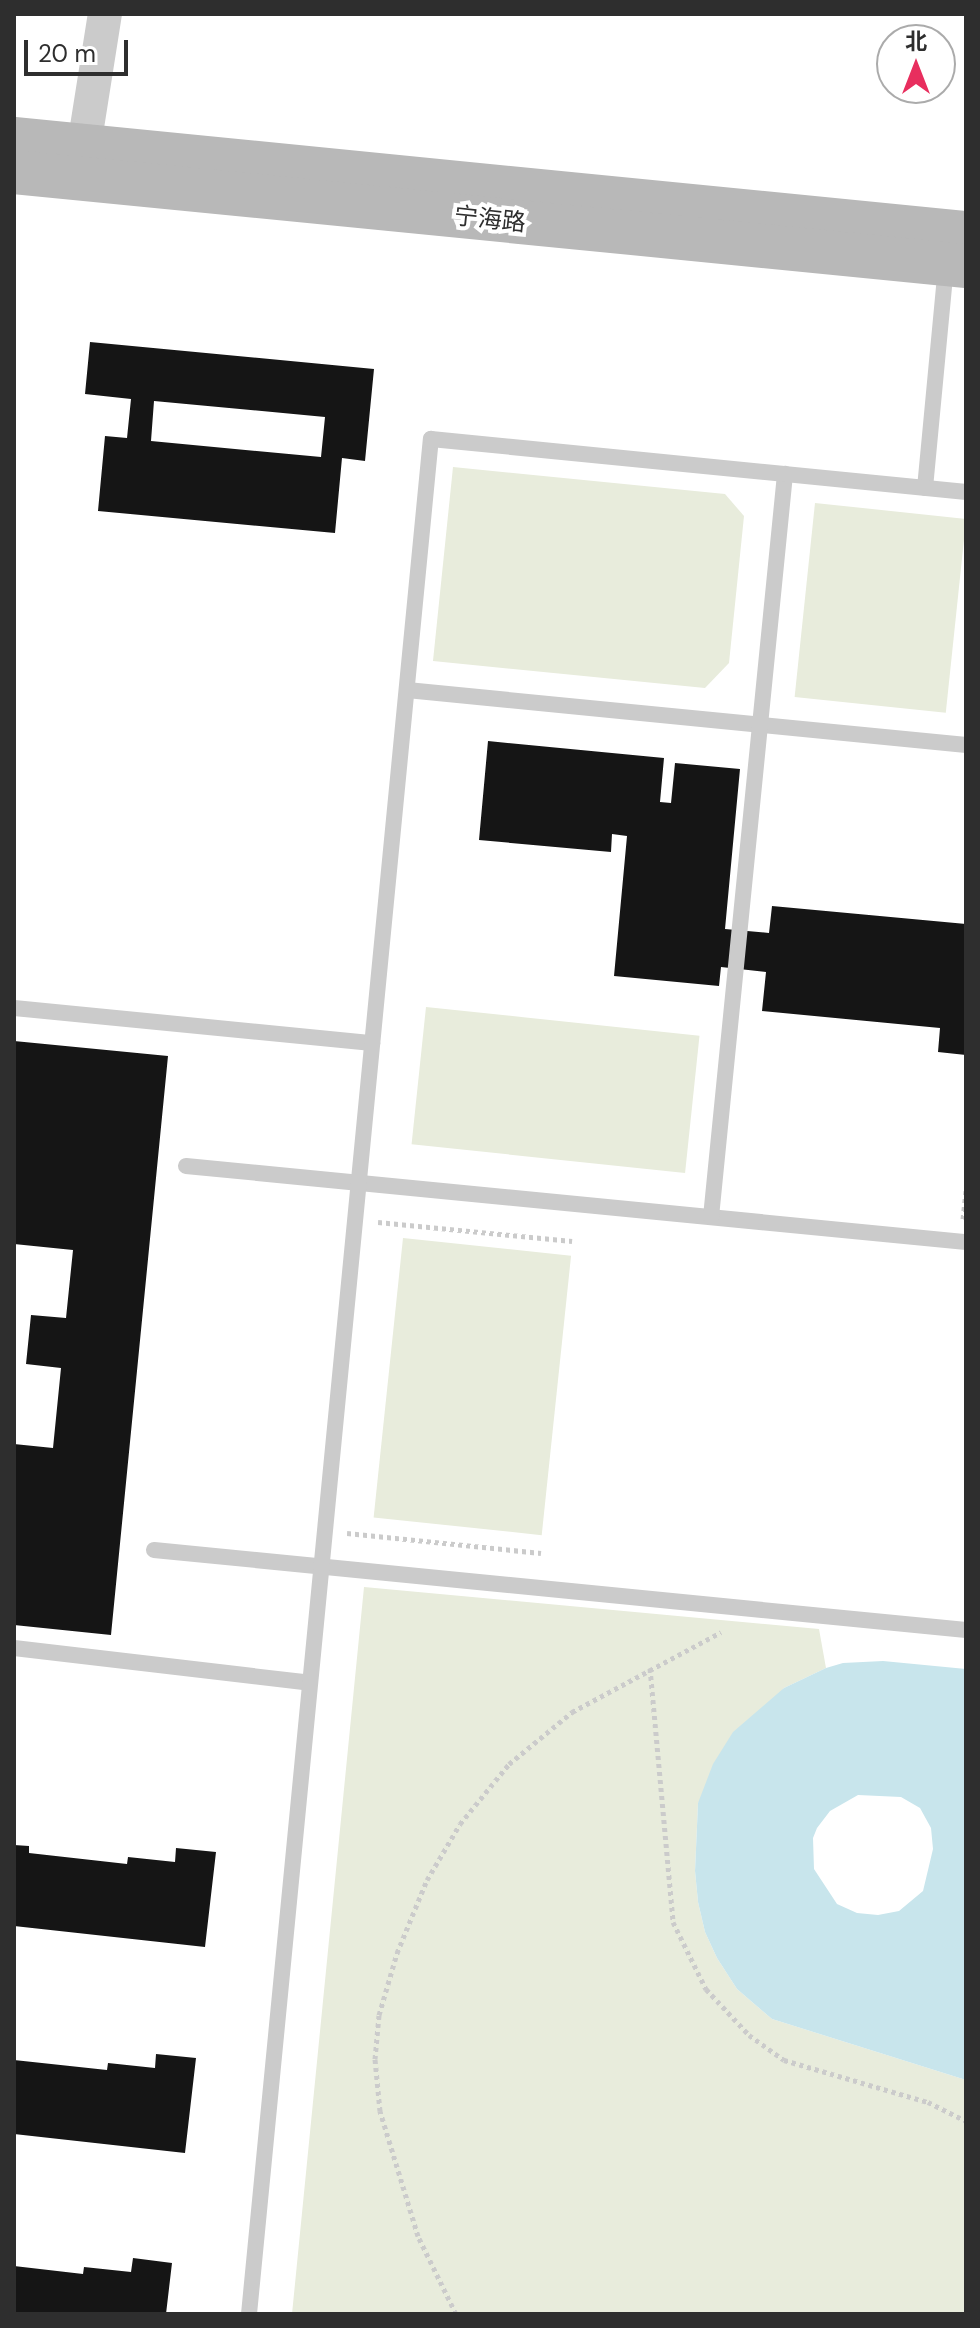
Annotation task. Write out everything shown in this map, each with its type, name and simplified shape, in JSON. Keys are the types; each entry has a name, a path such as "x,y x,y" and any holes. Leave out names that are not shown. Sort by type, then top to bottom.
{"main road":[{"name":"宁海路","path":"14,139 960,255"},
{"name":"宁海路","path":"14,172 960,255"}],"street":[{"path":"84,146 105,14"}],"lane":[{"path":"925,488 960,255"},
{"path":"249,2314 431,439 966,492"},
{"path":"711,1217 785,474"},
{"path":"407,690 966,745"},
{"path":"14,1008 372,1043"},
{"path":"186,1166 966,1242"},
{"path":"154,1550 966,1630"},
{"path":"14,1648 310,1683"}],"path":[{"path":"355,1219 572,1241"},
{"path":"325,1531 541,1553"},
{"path":"456,2314 418,2236 380,2111 375,2059 379,2015 397,1953 427,1880 460,1824 490,1784 549,1727 650,1668 761,1609"},
{"path":"650,1668 673,1922 706,1989 749,2035 784,2060 928,2102 966,2121"}],"green space":[{"path":"453,467 725,494 744,516 729,663 705,688 433,661"},
{"path":"815,503 966,519 946,713 795,697"},
{"path":"426,1007 699,1036 685,1173 412,1144"},
{"path":"403,1238 571,1256 542,1535 374,1517"},
{"path":"364,1587 819,1629 826,1668 784,1688 698,1803 695,1871 698,1902 705,1932 717,1958 737,1989 772,2019 966,2080 966,2314 292,2314"}],"water":[{"path":"883,1661 966,1669 966,2080 772,2019 737,1989 705,1932 695,1871 698,1803 713,1764 733,1732 784,1688 843,1663","holes":["858,1795 901,1797 920,1808 931,1828 933,1849 923,1891 899,1911 878,1915 857,1913 837,1904 814,1869 813,1838 817,1828 830,1811"]}],"building":[{"path":"90,342 374,369 365,461 342,458 335,533 98,511 105,436 127,438 131,399 85,394","holes":["154,401 325,417 321,457 151,441"]},
{"path":"488,741 664,758 660,802 671,803 675,763 740,769 725,929 769,933 772,906 966,924 966,1055 938,1052 940,1028 762,1011 766,972 721,967 719,986 614,976 627,836 612,834 611,852 479,840"},
{"path":"14,1041 168,1056 111,1635 14,1625 14,1444 53,1448 61,1368 26,1364 31,1315 66,1318 73,1250 14,1244"},
{"path":"14,1845 29,1846 29,1853 127,1864 128,1857 175,1862 176,1848 216,1852 205,1947 14,1926"},
{"path":"156,2054 196,2058 185,2153 14,2134 14,2060 107,2070 108,2063 155,2068"},
{"path":"133,2258 172,2263 166,2314 14,2314 14,2266 83,2274 84,2267 131,2272"}]}
